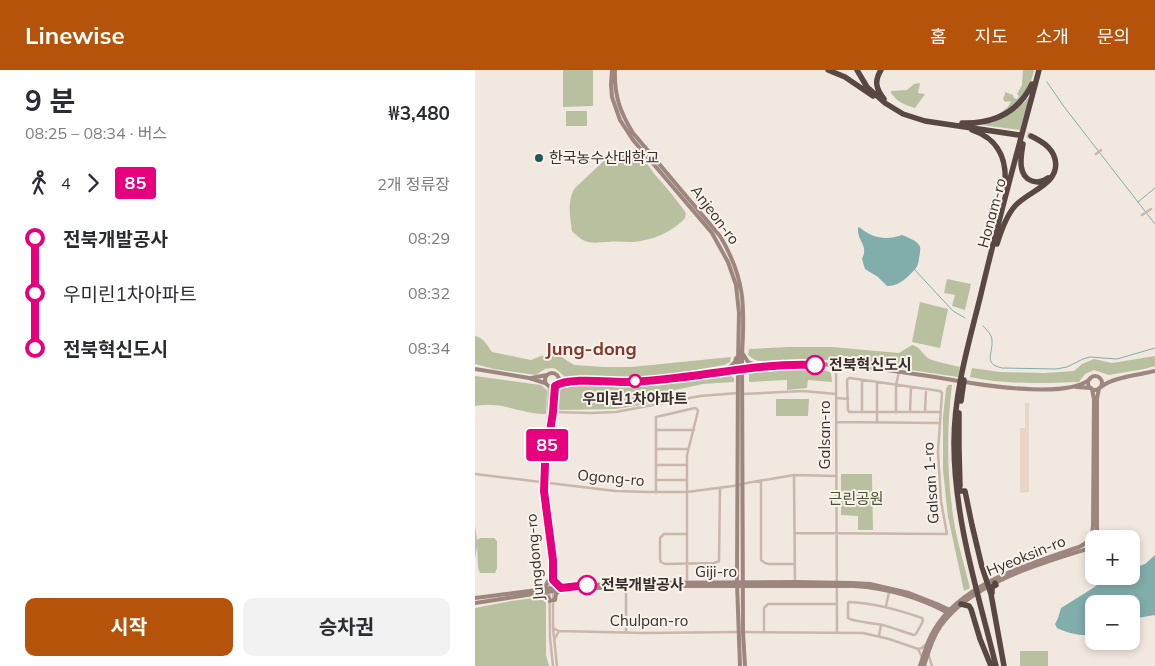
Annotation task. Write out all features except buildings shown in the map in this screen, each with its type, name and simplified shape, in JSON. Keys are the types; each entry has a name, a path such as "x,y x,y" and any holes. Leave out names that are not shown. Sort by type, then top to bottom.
{"highway":[{"path":"828,70 845,77 903,114 914,118 930,122 958,124 1019,134"},
{"path":"858,70 867,87 887,103"},
{"path":"881,70 877,79 877,86 887,103"},
{"path":"958,124 985,122 1007,114 1026,96 1039,70"},
{"name":"Honam-ro","path":"966,363 1023,144 1039,70"},
{"name":"Honam-ro","path":"966,363 1003,207 1039,70"},
{"path":"958,124 988,138 997,146 1003,157 1006,173 1003,207"},
{"path":"997,244 1012,210 1025,197 1049,181 1055,172 1055,161 1052,152 1040,140 1030,137 1048,151 1053,161 1052,172 1044,181 1033,182 1027,178 1023,173 1021,156 1023,144"},
{"path":"966,363 960,389 954,442 956,479 963,531 977,582"},
{"path":"960,389 961,491 967,533 995,666"},
{"path":"961,491 965,491 972,525 991,594 1004,666"},
{"path":"991,594 992,587 996,585 995,583"},
{"path":"980,598 999,666"},
{"path":"961,604 969,606 971,609 991,666"}],"street":[{"name":"Anjeon-ro","path":"612,70 616,94 626,122 633,133 720,236 738,273 744,316 740,354 740,484 737,571 743,594 739,666"},
{"path":"1096,154 1101,150"},
{"path":"1142,215 1151,209"},
{"path":"729,370 740,354 751,364 761,366"},
{"path":"529,378 552,374 575,381 648,381 684,378 761,366 797,364 863,367 1010,388 1049,389 1071,386 1086,382 1093,376 1118,379"},
{"name":"Galsan-ro","path":"836,366 837,633"},
{"path":"475,369 529,378 554,386 575,381"},
{"path":"1071,386 1096,390 1104,384 1118,379 1155,371"},
{"path":"896,412 899,372"},
{"path":"545,383 545,378 548,375"},
{"path":"554,386 558,379 557,377"},
{"path":"939,422 942,393 940,391 849,378 847,380 849,412 940,412"},
{"path":"1100,378 1102,382 1100,387"},
{"path":"1090,379 1089,383 1092,388 1093,399 1093,530"},
{"path":"862,412 863,380"},
{"path":"877,382 877,423"},
{"name":"Jungdong-ro","path":"543,482 553,412 554,386"},
{"name":"Jungdong-ro","path":"554,386 548,415 541,503 552,590 550,638 555,666"},
{"path":"910,412 911,387"},
{"name":"Hyeoksin-ro","path":"1097,530 1097,399 1100,387"},
{"path":"925,412 926,389"},
{"path":"553,412 616,412 700,396 740,393 803,391 836,394"},
{"path":"836,398 848,399"},
{"path":"656,492 655,417 695,408 698,411 688,449 687,465 686,585"},
{"name":"Galsan 1-ro","path":"836,534 947,534 939,476 939,422 837,422"},
{"path":"656,430 693,430"},
{"path":"656,449 688,449"},
{"path":"656,465 687,465"},
{"name":"Ogong-ro","path":"475,474 615,491 656,492 687,492 794,476 836,476"},
{"path":"794,476 795,584"},
{"path":"656,480 687,480"},
{"path":"761,481 761,560 769,564 795,564"},
{"name":"Anjeon-ro","path":"740,484 743,570 737,595 745,666"},
{"path":"687,534 664,534 661,536 661,562 665,564 714,564 719,560 719,488"},
{"path":"795,534 836,534"},
{"name":"Hyeoksin-ro","path":"923,665 923,658 934,629 950,611 971,593 1014,570 1079,547 1085,543"},
{"name":"Hyeoksin-ro","path":"923,665 935,635 950,611 988,584 1085,550"},
{"path":"743,570 745,577 751,584 743,594"},
{"path":"737,571 730,584 737,595"},
{"path":"548,581 551,581 560,589 556,594 555,600 551,600 541,594 548,581"},
{"name":"Giji-ro","path":"475,598 625,583 686,585"},
{"name":"Giji-ro","path":"560,589 730,584 837,585 868,587 907,596 950,611"},
{"name":"Giji-ro","path":"837,585 870,584 890,588 909,593 950,611"},
{"path":"626,586 626,632"},
{"name":"Giji-ro","path":"475,603 542,591"},
{"path":"886,606 889,592"},
{"name":"Jungdong-ro","path":"551,600 555,666"},
{"path":"860,602 886,606 922,618 923,621 914,635 881,625 849,620 848,603 860,602"},
{"path":"765,632 764,608 768,604 837,604"},
{"path":"938,607 941,620"},
{"path":"879,636 881,625"},
{"name":"Chulpan-ro","path":"553,628 559,631 863,633 879,636 918,650"},
{"path":"554,640 559,631"},
{"path":"923,658 918,650 923,648 925,644 927,645"},
{"path":"923,665 929,664 931,666 928,653"}],"green space":[{"path":"563,70 593,70 593,106 563,107"},
{"path":"1023,70 1034,70 1026,93 1016,105 994,118 1008,107 1011,101 1005,102 1003,99 1005,92 1017,99 1019,96 1017,94 1022,85"},
{"path":"920,83 918,93 925,94 915,108 902,103 891,93 891,91 907,90 914,84"},
{"path":"1030,96 1020,130 981,125 1008,115"},
{"path":"566,111 587,111 587,126 566,126"},
{"path":"626,152 638,156 645,162 686,213 685,218 674,228 647,240 596,243 583,240 572,231 570,209 572,192 610,155"},
{"path":"947,279 971,284 965,310 952,306 955,295 944,293"},
{"path":"920,302 948,309 940,348 912,342"},
{"path":"475,336 483,340 492,352 531,360 555,354 574,365 631,367 731,357 730,362 724,365 644,377 605,379 567,377 552,368 545,369 536,375 494,369 475,364"},
{"path":"912,345 930,359 960,367 958,377 856,362 809,359 759,361 748,355 749,349 789,347 832,347 899,353"},
{"path":"1155,356 1155,366 1109,375 1094,370 1085,374 1079,382 1011,382 970,377 972,368 1000,372 1044,373 1074,371 1082,364 1094,359 1112,363"},
{"path":"798,368 827,371 831,373 832,382 808,380 807,388 787,390 787,380 749,382 749,374 752,371"},
{"path":"475,376 541,385 547,390 546,414 503,406 475,406"},
{"path":"731,376 734,378 734,382 703,384 657,394 660,402 616,409 558,410 555,405 556,392 563,386 672,384 680,381"},
{"path":"948,385 952,385 948,439 950,493 955,528 970,588 964,591 948,517 943,470 943,417"},
{"path":"776,399 809,399 808,416 776,416"},
{"name":"근린공원","path":"841,474 872,474 873,530 858,530 858,516 841,515"},
{"path":"475,526 477,540 480,538 494,538 497,541 497,568 495,573 480,573 477,546 475,559"},
{"path":"542,597 546,599 546,655 549,666 475,666 475,608"},
{"path":"1020,651 1048,651 1048,666 1020,666"}],"shaded area":[{"path":"1025,403 1029,403 1029,492 1020,493 1020,428 1025,428"}],"water":[{"path":"859,227 874,236 890,238 902,235 912,239 920,246 916,268 900,283 887,286 878,277 865,269 862,259 864,246 859,237"},
{"path":"1155,555 1155,615 1140,618 1140,595 1085,595 1085,635 1075,634 1057,628 1055,624 1061,608 1097,585 1140,585 1140,566"}],"waterway":[{"path":"1047,82 1155,224"},
{"path":"1138,202 1155,188"},
{"path":"914,269 953,311 965,318"},
{"path":"983,326 992,339 991,361 996,366 1002,368 1056,369 1067,367 1090,357 1117,359 1155,348"}],"tunnel":[{"path":"1019,132 1031,136"}],"bus line":[{"name":"85","path":"587,585 561,588 553,580 553,560 544,491 545,464 555,386 575,381 648,381 684,378 761,366 815,365"}],"place":[{"name":"한국농수산대학교","path":"539,158"},
{"name":"전북혁신도시","path":"815,365"},
{"name":"우미린1차아파트","path":"635,381"},
{"name":"전북개발공사","path":"587,585"}],"district":[{"name":"Jung-dong","path":"591,349"}]}
